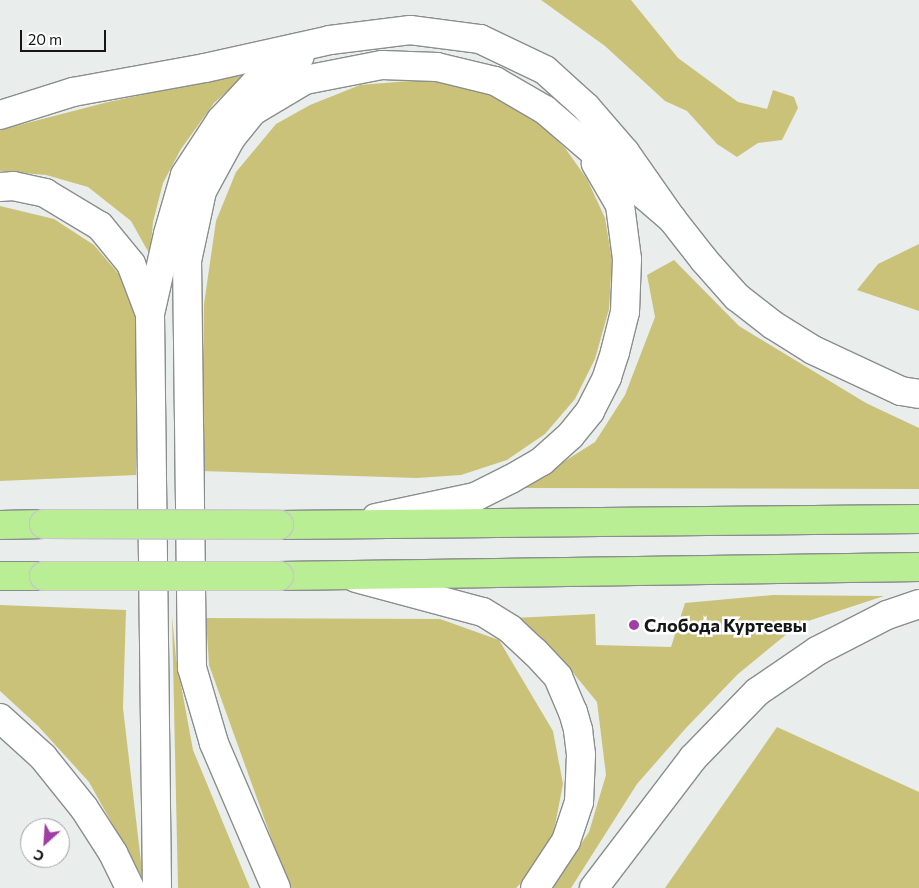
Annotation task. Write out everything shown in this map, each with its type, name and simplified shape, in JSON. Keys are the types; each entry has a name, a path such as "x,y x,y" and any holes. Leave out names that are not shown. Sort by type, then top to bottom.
{"highway":[{"path":"4,523 343,525 612,520 919,519"},
{"path":"0,576 344,576 919,567"}],"street":[{"path":"0,115 73,92 205,68 330,40 410,30 480,39 546,70 586,107 625,152 672,219 737,297 773,325 813,350 901,391 919,394"},
{"path":"157,888 150,314 168,234 185,176 221,120 261,77 330,40"},
{"path":"276,888 214,743 192,668 187,261 202,191 231,138 253,110 305,80 382,65 437,67 495,82 545,110 672,219"},
{"path":"343,525 476,497 512,480 542,461 570,436 590,411 607,378 625,312 627,259 620,205 599,168 545,110"},
{"path":"0,187 13,186 45,194 100,226 131,264 150,314"},
{"path":"344,576 483,612 510,629 535,652 558,678 574,712 578,730 582,755 579,802 566,840 535,888"},
{"path":"594,888 693,758 757,692 817,651 887,616 919,604"},
{"path":"0,718 44,757 84,808 113,853 130,888"}],"shaded area":[{"path":"541,0 631,0 678,58 738,102 767,109 773,90 794,97 798,108 782,140 758,143 737,157 717,144 687,111 665,101 605,46"},
{"path":"248,73 214,103 181,149 163,183 153,222 150,255 131,221 88,187 46,175 0,171 0,130 108,102"},
{"path":"433,79 488,91 534,119 565,148 587,179 605,218 612,260 609,309 595,359 575,399 545,434 507,460 461,475 417,478 201,471 204,304 216,221 236,172 276,124 310,105 360,85"},
{"path":"0,206 54,219 94,245 123,279 137,318 136,475 0,481"},
{"path":"919,244 919,311 857,290 878,264"},
{"path":"674,260 739,326 866,403 919,428 919,489 522,488 595,442 625,395 655,317 647,275"},
{"path":"773,595 884,596 799,624 738,674 686,728 637,784 571,888 551,888 589,832 606,775 597,702 560,657 513,618 595,614 596,645 671,647 685,603"},
{"path":"0,605 126,610 123,708 143,879 89,782 38,726 0,691"},
{"path":"172,616 176,658 193,750 250,888 178,888"},
{"path":"206,618 440,619 499,640 553,731 563,784 552,841 523,881 516,888 291,888 286,879 209,665"},
{"path":"777,727 919,792 919,888 665,888"}],"place":[{"name":"Слобода Куртеевы","path":"634,625"}]}
